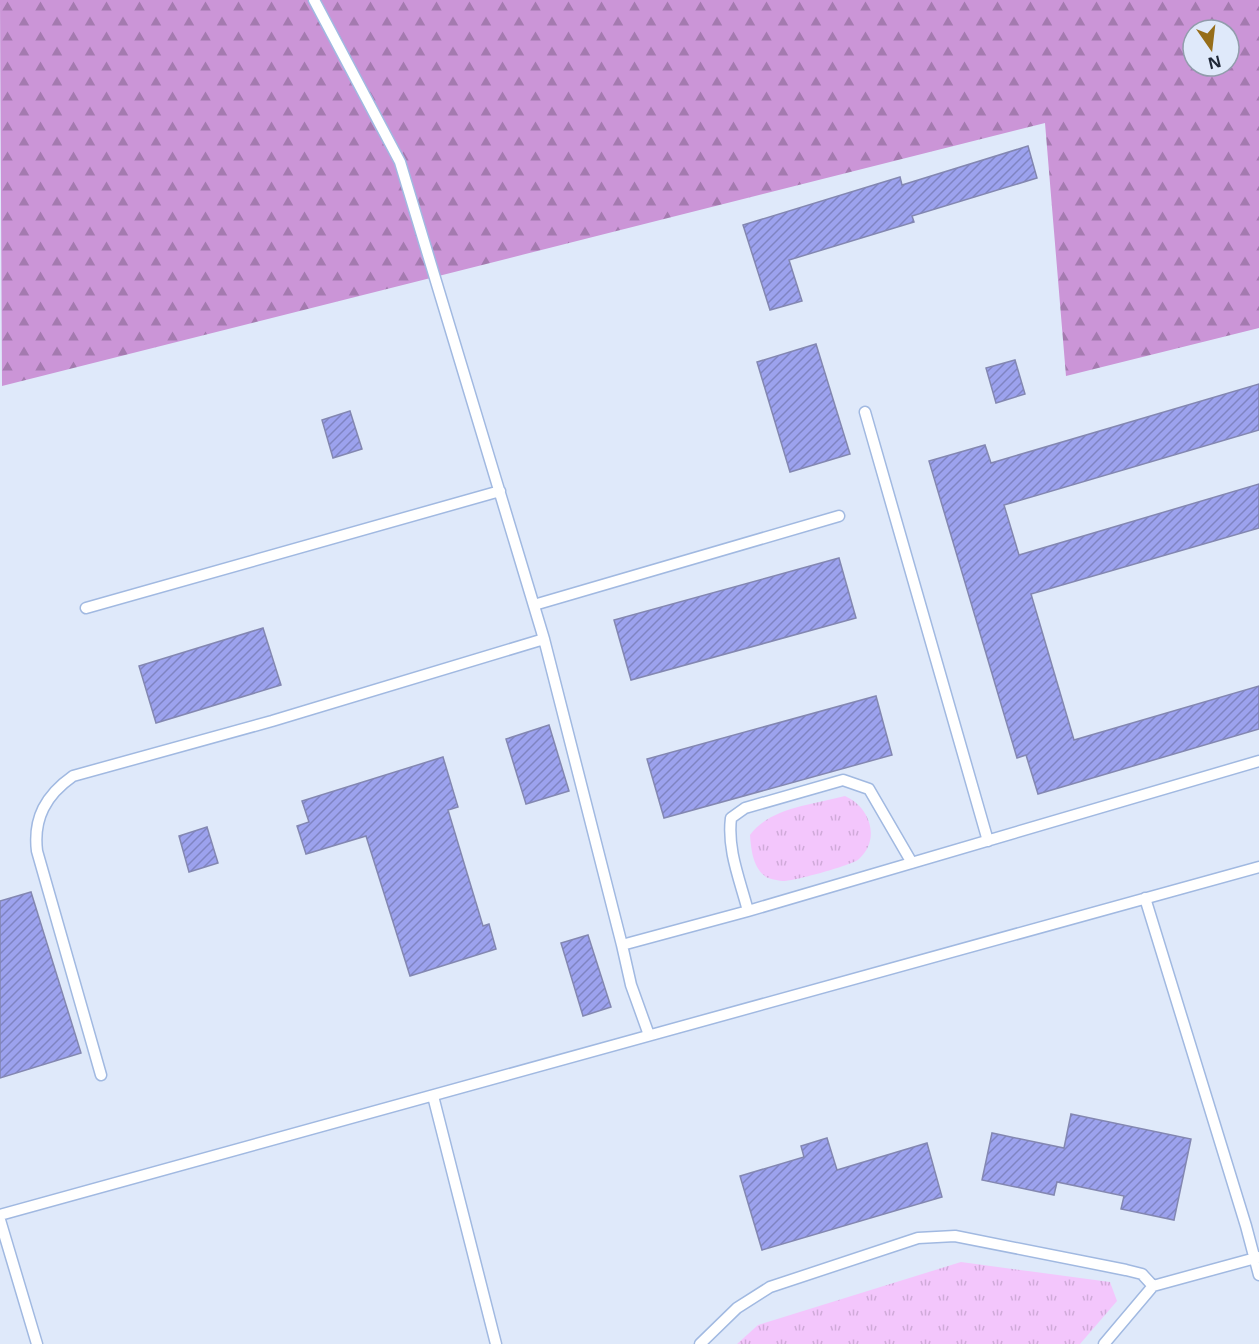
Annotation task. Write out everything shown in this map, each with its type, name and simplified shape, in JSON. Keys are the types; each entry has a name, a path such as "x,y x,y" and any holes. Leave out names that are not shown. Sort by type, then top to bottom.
{"lane":[{"path":"314,0 400,162 534,604 631,985 650,1035"},
{"path":"865,412 988,840"},
{"path":"86,608 500,491"},
{"path":"534,604 839,516"},
{"path":"101,1075 37,851 34,828 55,789 73,776 272,722 544,639"},
{"path":"622,945 748,911 1259,760"},
{"path":"748,911 730,847 729,831 731,818 745,808 843,780 855,783 869,789 912,863"},
{"path":"0,1215 1259,867"},
{"path":"1145,898 1257,1257 1259,1275"},
{"path":"433,1096 496,1344"},
{"path":"0,1220 37,1344"},
{"path":"700,1344 737,1308 770,1287 918,1238 955,1236 1115,1268 1142,1274 1153,1286"},
{"path":"1104,1344 1153,1286 1257,1257"}],"green space":[{"path":"0,0 1259,0 1259,328 1066,376 1045,123 2,386"},
{"path":"845,796 861,808 870,824 870,842 859,859 811,876 782,881 766,877 758,869 750,835 759,826 769,818 793,808"},
{"path":"961,1262 1110,1282 1117,1301 1080,1344 737,1344 758,1325"}],"building":[{"path":"1028,146 1037,178 912,216 914,222 789,260 802,301 770,310 743,225 900,177 902,185"},
{"path":"816,344 850,454 790,472 757,362"},
{"path":"1015,360 1025,394 996,403 986,368"},
{"path":"1259,384 1259,430 1004,505 1019,555 1259,484 1259,528 1031,594 1074,740 1259,686 1259,729 1038,794 1026,755 1017,758 929,461 985,445 991,463"},
{"path":"350,411 362,449 333,458 322,420"},
{"path":"839,558 856,618 631,680 614,620"},
{"path":"263,628 281,685 156,723 139,666"},
{"path":"876,696 892,755 664,818 647,759"},
{"path":"549,725 569,791 526,804 506,739"},
{"path":"443,757 458,807 448,810 483,926 489,924 496,949 410,976 366,836 306,854 297,826 309,822 302,801"},
{"path":"207,827 218,863 189,872 179,836"},
{"path":"31,892 81,1053 0,1078 0,901"},
{"path":"588,935 611,1007 583,1016 561,943"},
{"path":"1071,1114 1191,1139 1174,1220 1121,1209 1124,1196 1057,1182 1054,1195 982,1180 992,1133 1064,1148"},
{"path":"827,1138 837,1170 927,1143 942,1197 762,1250 740,1176 804,1157 801,1146"}]}
